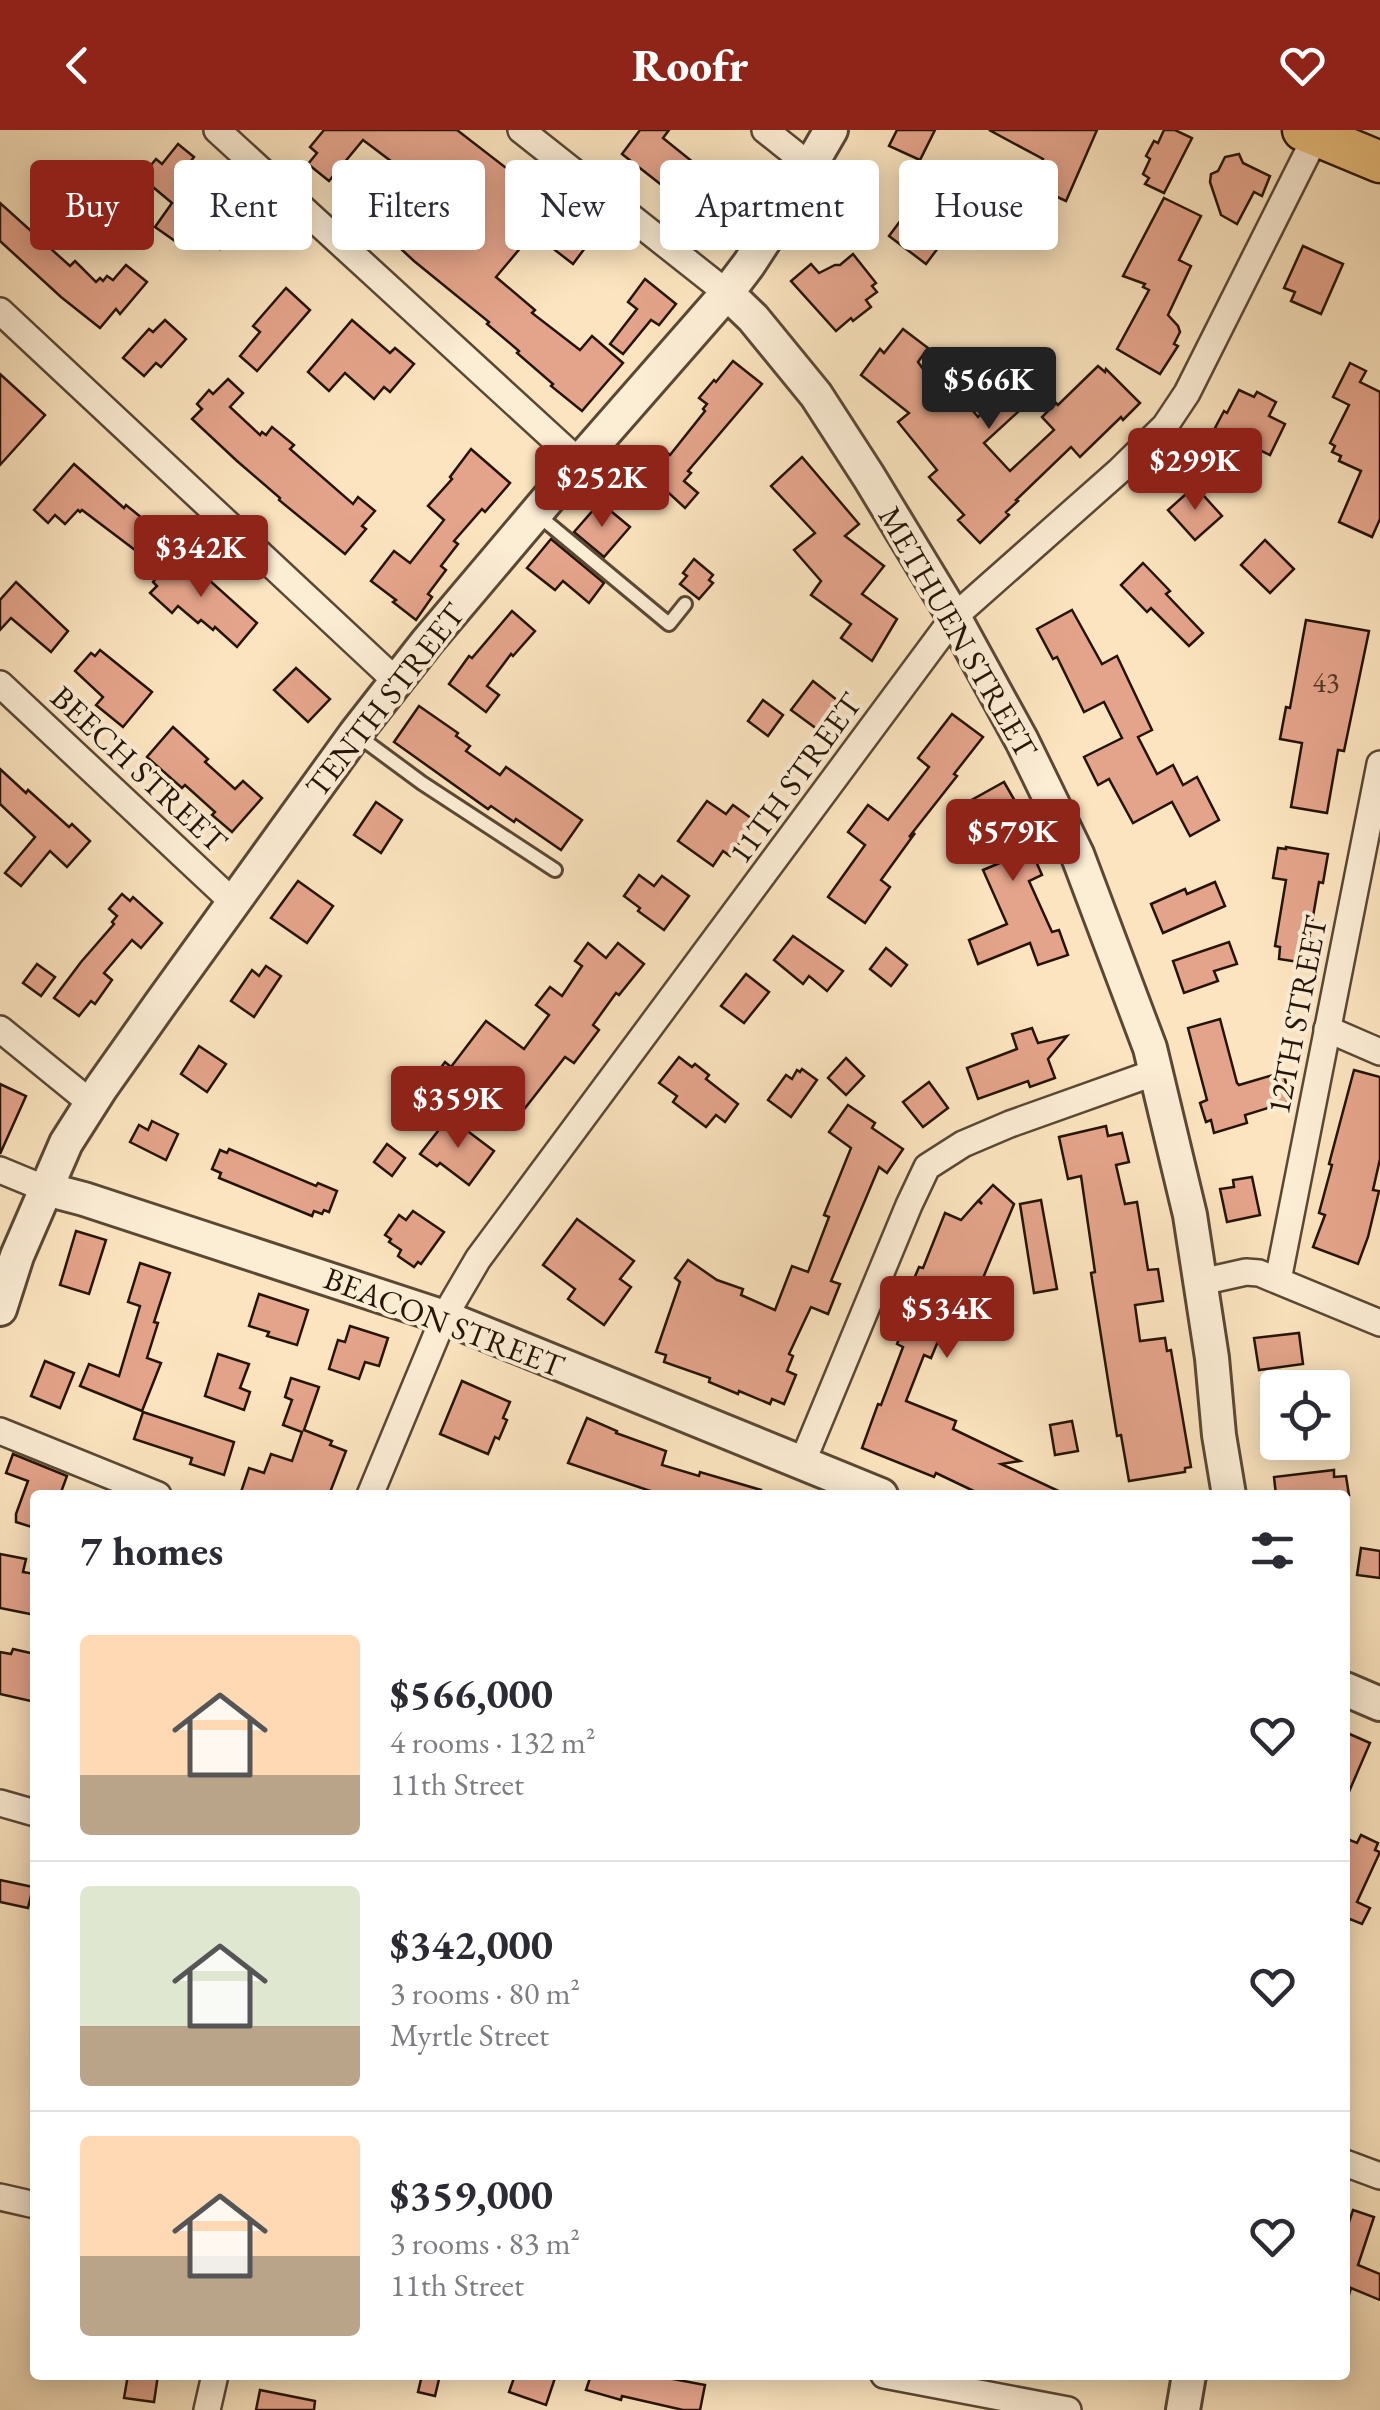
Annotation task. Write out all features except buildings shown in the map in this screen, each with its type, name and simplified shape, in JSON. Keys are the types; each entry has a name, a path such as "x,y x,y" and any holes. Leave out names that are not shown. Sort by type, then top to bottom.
{"main road":[{"path":"1314,132 1380,162"}],"street":[{"path":"217,130 579,462"},
{"name":"METHUEN STREET","path":"521,130 727,293 816,394 954,616 1022,741 1078,854 1150,1048 1190,1215 1228,1490"},
{"path":"765,130 802,160"},
{"name":"TENTH STREET","path":"814,160 831,130"},
{"name":"11TH STREET","path":"372,1490 444,1317 478,1259 954,616 1166,426 1187,393 1314,132"},
{"name":"TENTH STREET","path":"0,1309 17,1256 66,1143 233,902 427,642 727,293 758,250"},
{"path":"0,311 396,681"},
{"name":"BEECH STREET","path":"0,684 233,902"},
{"name":"12TH STREET","path":"1278,1280 1380,769"},
{"path":"0,1028 92,1102"},
{"path":"1328,1029 1380,1052"},
{"path":"802,1464 928,1167 964,1144 1010,1124 1156,1072"},
{"name":"BEACON STREET","path":"0,1170 46,1189 444,1317 867,1490"},
{"path":"1201,1282 1246,1272 1278,1280 1380,1323"},
{"path":"0,1431 146,1490"},
{"path":"1350,1691 1380,1704"},
{"path":"0,1803 30,1812"},
{"path":"1350,2165 1380,2176"},
{"path":"0,2197 30,2204"},
{"path":"207,2410 213,2380"},
{"path":"910,2380 1068,2410"},
{"path":"1184,2410 1188,2380"}],"lane":[{"path":"536,513 669,624 684,604"},
{"path":"356,734 422,784 555,870"}]}
